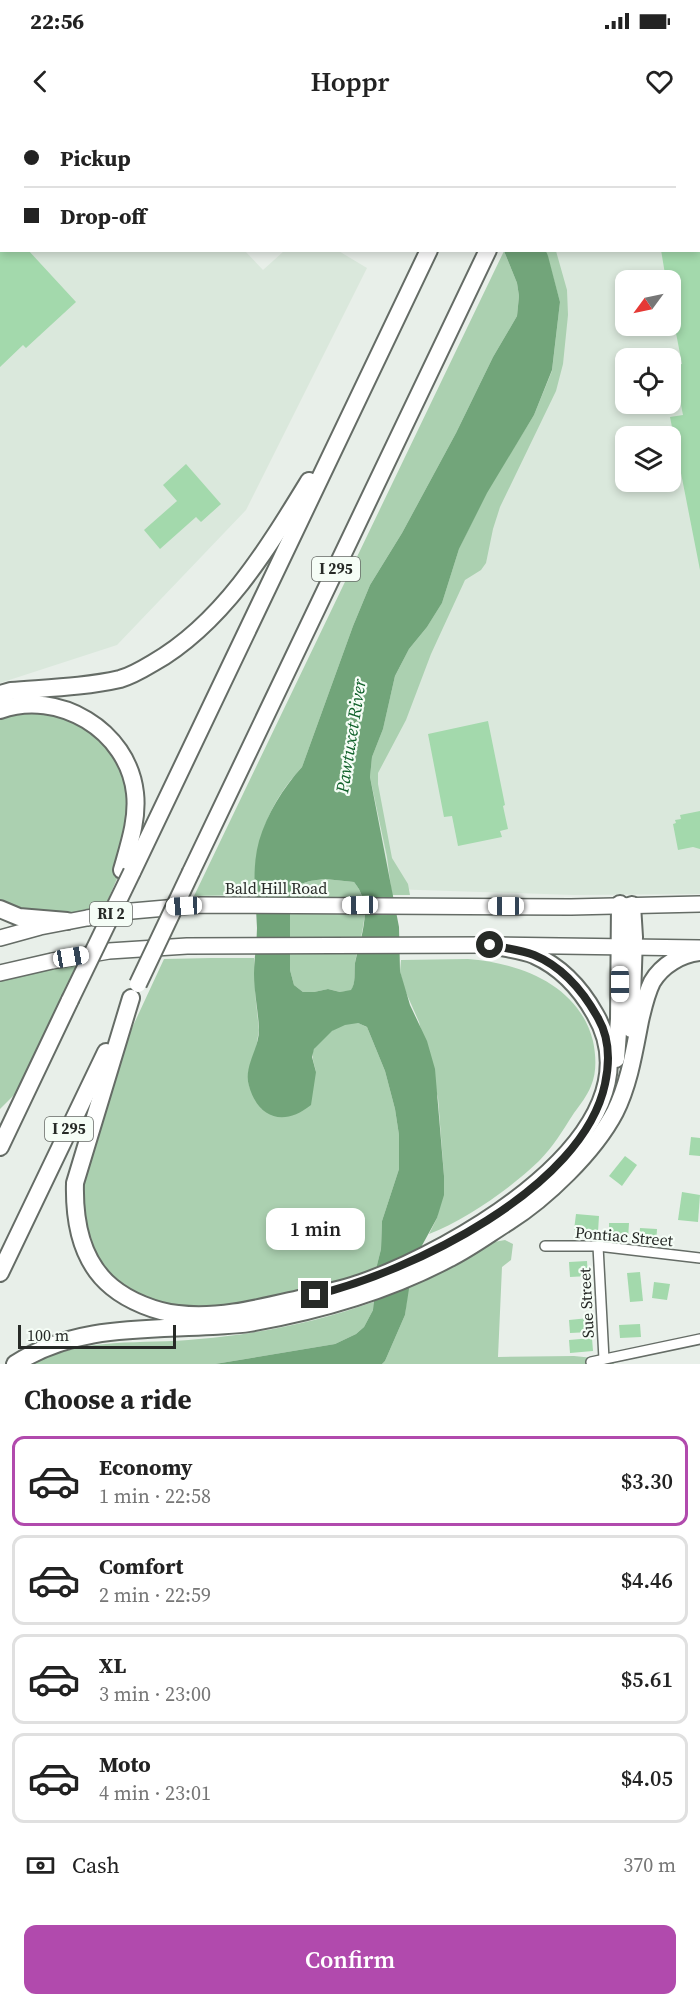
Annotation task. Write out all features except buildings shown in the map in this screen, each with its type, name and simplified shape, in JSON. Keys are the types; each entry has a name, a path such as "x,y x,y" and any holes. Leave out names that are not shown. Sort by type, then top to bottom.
{"highway":[{"path":"0,1148 70,1000 86,954 428,252"},
{"name":"I 295","path":"0,1273 488,252"},
{"path":"0,694 122,678 162,658 186,641 208,621 250,571 305,488 369,376"},
{"path":"0,710 14,705 33,704 69,711 85,718 113,742 131,773 135,791 136,810 127,871"},
{"path":"626,904 631,1066"},
{"path":"0,909 19,917 67,921"},
{"path":"490,945 534,955 562,971 576,986 602,1026 608,1047 608,1070 603,1093"},
{"path":"135,991 75,1183 75,1209 79,1232 87,1255 98,1271 110,1285 122,1294 159,1311 178,1315 209,1314 334,1298 362,1282 425,1256 492,1216 549,1173 588,1127 615,1069 627,946"},
{"path":"15,1364 44,1348 87,1335 125,1329 247,1324 420,1273 452,1257 514,1219 566,1175 598,1137 614,1115 625,1091 643,1008 652,983 671,962 700,950"}],"main road":[{"name":"Bald Hill Road","path":"0,938 67,921 167,907 406,905 571,907 700,904"},
{"name":"RI 2","path":"0,973 109,951 227,945 627,946 700,950"}],"street":[{"name":"Pontiac Street","path":"545,1246 598,1246 700,1258"},
{"name":"Sue Street","path":"598,1246 604,1359"},
{"path":"591,1362 700,1339"}],"shaded area":[{"path":"0,252 246,252 263,270 283,252 340,252 367,268 246,510 117,645 0,683"},
{"path":"504,252 517,283 519,296 517,316 493,357 456,433 402,533 370,585 302,767 271,810 265,826 257,858 255,895 194,896"},
{"path":"545,252 700,252 700,894 574,895 390,889 363,775"},
{"path":"546,252 556,252 567,290 568,315 563,364 556,391 500,507 486,563 481,570 465,580 431,654 406,720 378,773 392,858 408,884 410,895 392,895 387,857 370,777 372,757 383,729 395,676 409,649 427,627 442,603 459,549 486,493 534,415 552,371 560,302"},
{"path":"44,705 110,740 135,809 122,867 101,916 0,908 0,710"},
{"path":"325,879 354,882 363,901 364,921 355,963 354,985 351,991 340,992 328,989 303,992 294,985 290,970 290,896 300,885"},
{"path":"83,956 29,1080 0,1109 0,977"},
{"path":"254,958 259,1030 248,1073 249,1086 262,1109 316,1072 313,1052 317,1044 327,1035 345,1024 358,1023 367,1027 385,1071 395,1109 399,1135 399,1169 382,1221 381,1249 376,1269 350,1280 227,1307 176,1309 125,1290 100,1265 82,1228 81,1183 117,1067 132,1028 164,959"},
{"path":"401,960 488,961 527,972 561,992 575,1005 586,1022 594,1047 594,1075 583,1100 539,1161 487,1203 429,1234 437,1218 444,1176 438,1098 419,1022 404,988 400,971"},
{"path":"505,1240 513,1244 511,1260 502,1267 498,1357 574,1356 613,1360 614,1364 382,1364 405,1315 408,1288 446,1270 494,1242"},
{"path":"373,1302 373,1310 364,1327 356,1334 335,1344 215,1364 33,1364 52,1355 93,1345 178,1341 266,1330 331,1316"}],"water":[{"name":"Pawtuxet River","path":"504,252 546,252 560,302 552,370 534,415 487,493 459,549 442,603 427,627 409,649 395,676 383,729 372,757 370,777 399,927 400,971 410,1005 427,1041 435,1069 444,1195 437,1218 412,1269 405,1315 382,1364 215,1364 335,1344 356,1334 364,1327 373,1310 376,1269 381,1249 382,1221 399,1169 399,1135 385,1071 367,1027 358,1023 345,1025 332,1031 314,1049 312,1057 316,1072 311,1105 292,1116 274,1116 259,1106 253,1097 249,1086 248,1071 259,1035 254,974 257,928 255,863 262,831 271,811 302,767 370,585 402,533 456,433 493,357 517,316 519,296 517,283","holes":["325,879 354,882 360,891 365,911 353,987 351,990 340,992 328,989 303,992 294,985 290,970 290,896 300,885"]}],"route":[{"path":"315,1295 362,1282 425,1256 474,1228 549,1173 588,1127 603,1093 608,1070 608,1047 602,1026 590,1004 562,971 534,955 490,945"}]}
